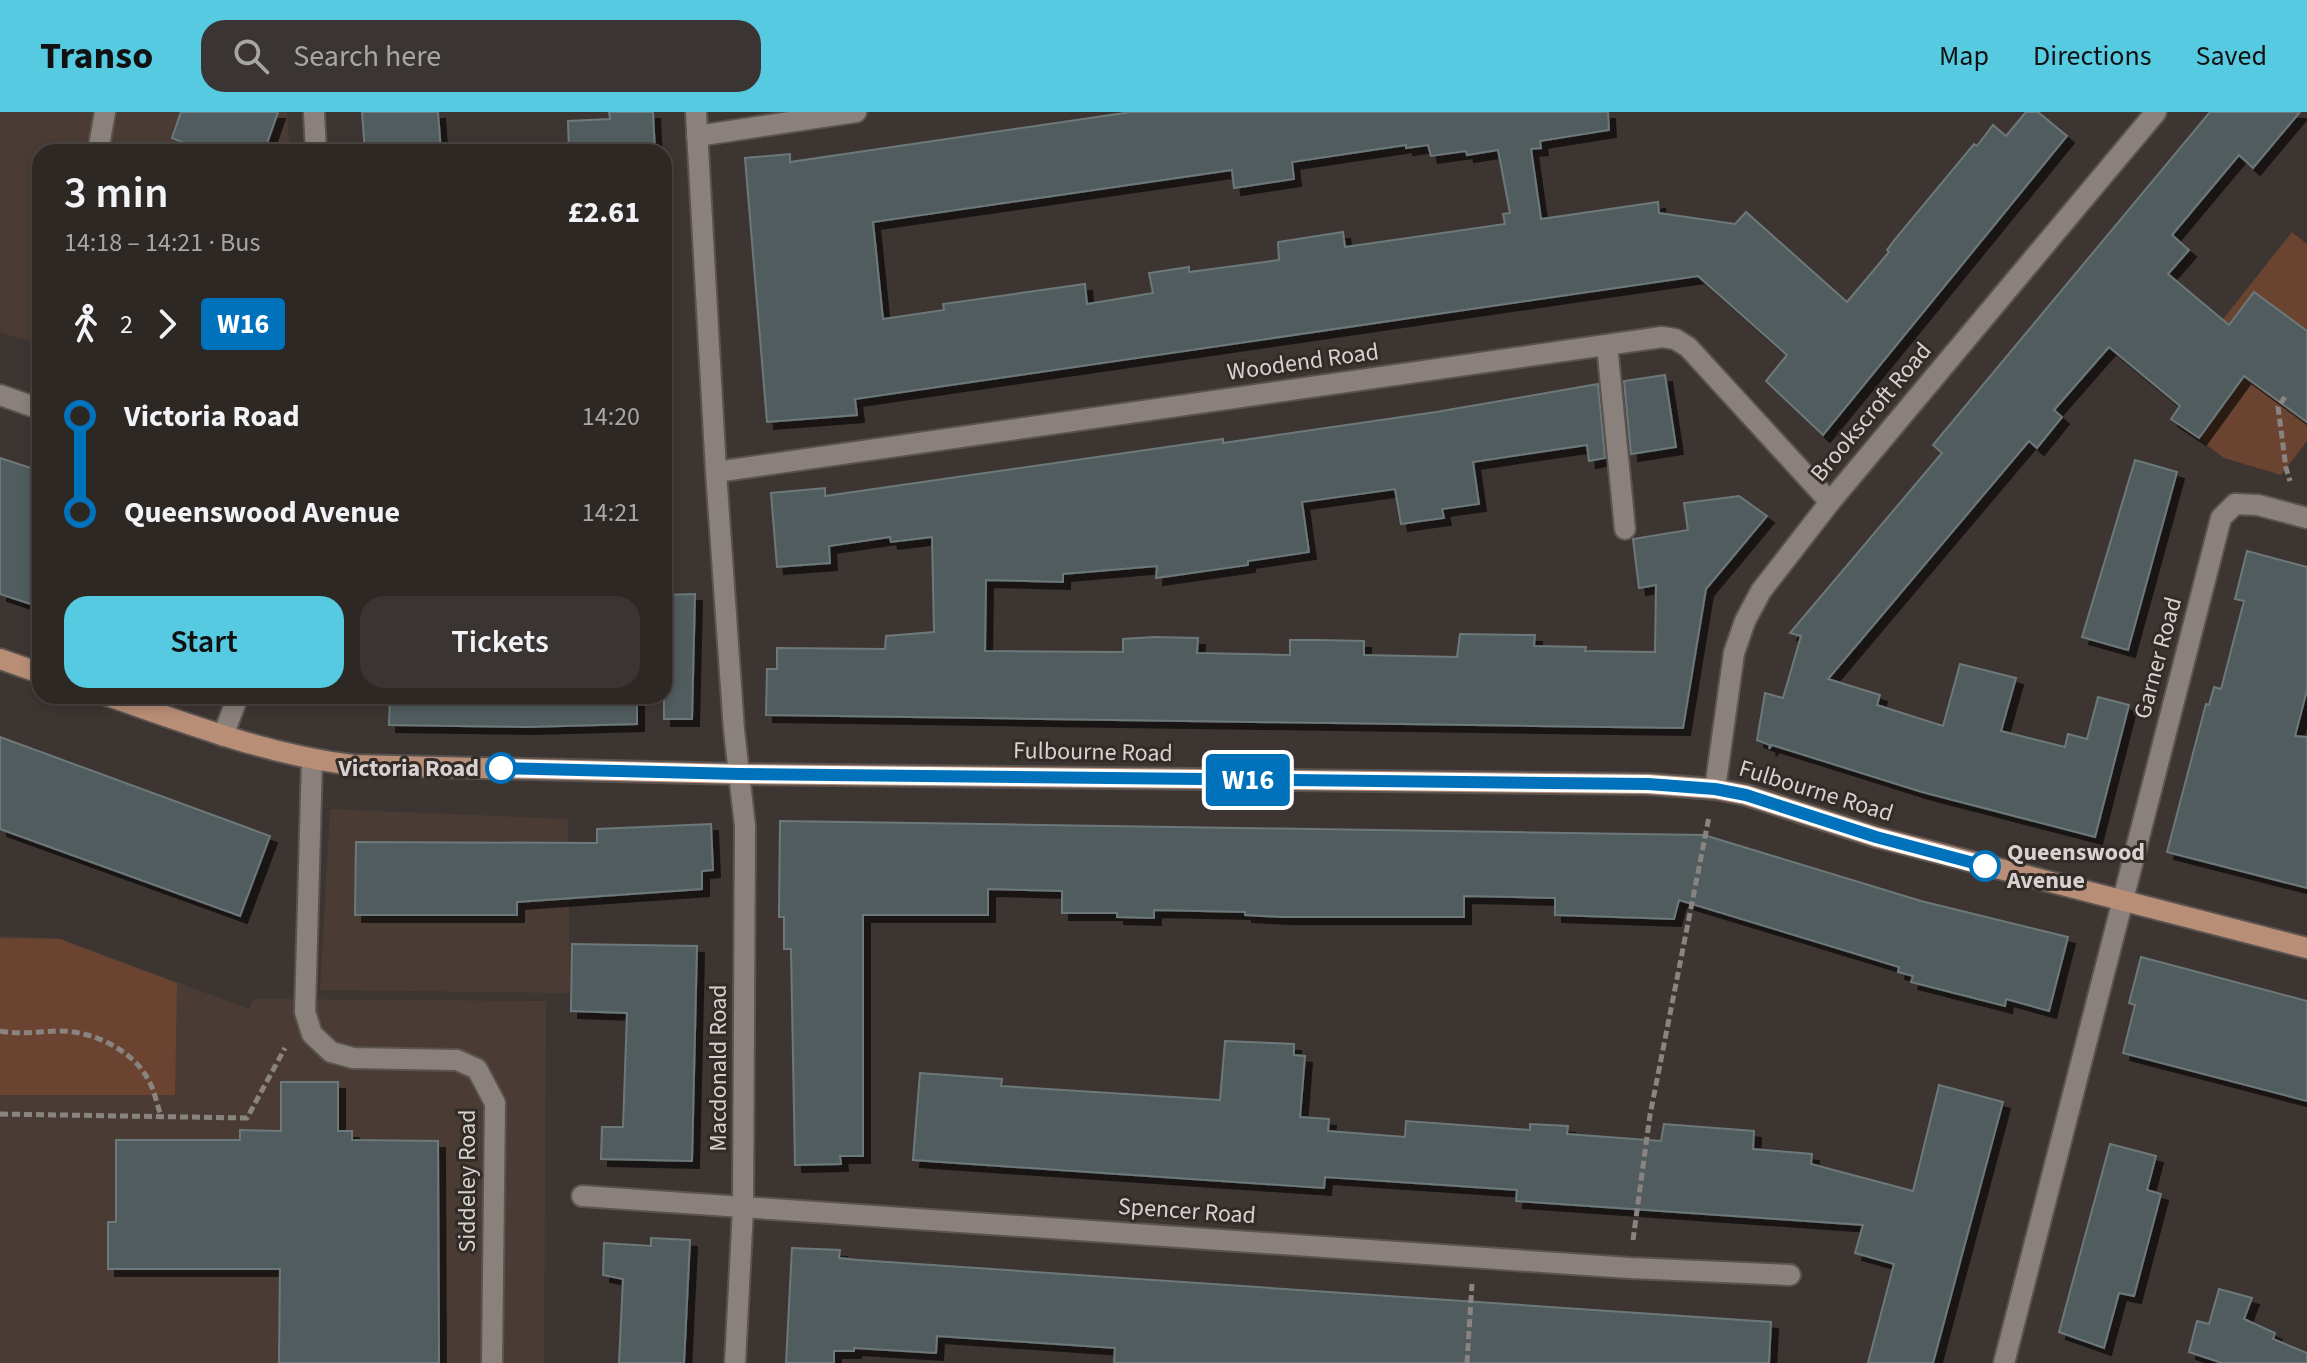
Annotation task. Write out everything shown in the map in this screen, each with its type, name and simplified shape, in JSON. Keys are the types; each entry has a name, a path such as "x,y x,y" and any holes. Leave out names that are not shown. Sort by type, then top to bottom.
{"main road":[{"path":"0,659 32,670"},
{"name":"Fulbourne Road","path":"131,704 223,736 312,760 353,765 739,774 1648,784 1715,789 1746,795 1876,837 2307,948"}],"street":[{"path":"99,144 105,112"},
{"path":"314,112 316,144"},
{"path":"696,112 716,472 739,774"},
{"path":"697,136 856,112"},
{"name":"Brookscroft Road","path":"1715,789 1734,653 1745,621 1761,591 1830,502 2156,112"},
{"name":"Woodend Road","path":"716,472 1662,337 1675,339 1688,347 1830,502"},
{"path":"1607,345 1625,529"},
{"path":"0,395 32,406"},
{"name":"Garner Road","path":"2122,901 2221,518 2235,504 2258,505 2307,518"},
{"path":"223,736 235,704"},
{"path":"305,1012 312,760"},
{"name":"Macdonald Road","path":"735,1363 743,1209 745,826 739,774"},
{"path":"2008,1362 2122,901"},
{"name":"Siddeley Road","path":"305,1012 312,1034 331,1052 353,1058 457,1060 477,1069 495,1103 492,1363"},
{"name":"Spencer Road","path":"582,1196 1630,1268 1790,1275"}],"path":[{"path":"2285,397 2278,407 2290,481"},
{"path":"1630,1268 1650,1115 1715,789"},
{"path":"0,1114 247,1118 305,1012"},
{"path":"0,1031 19,1035 63,1031 91,1036 128,1054 149,1080 161,1116"},
{"path":"1467,1363 1474,1255"}],"shaded area":[{"path":"0,112 287,112 289,144 32,144 32,342 0,332"},
{"path":"2292,232 2307,244 2307,331 2254,292 2215,345 2307,422 2307,441 2281,475 2224,458 2199,439 2217,413 2174,381"},
{"path":"330,809 568,819 570,993 320,990"},
{"path":"0,936 59,938 249,1009 253,999 546,1001 544,1363 0,1363"},
{"path":"0,938 59,939 177,983 175,1095 0,1095"}],"building":[{"path":"181,112 278,112 267,144 187,144 172,138"},
{"path":"362,112 438,112 440,144 364,144"},
{"path":"609,112 653,112 655,144 569,144 568,121 610,119"},
{"path":"1131,112 1608,112 1609,130 1540,141 1541,148 1531,149 1541,219 1658,202 1659,213 1735,224 1746,212 1847,302 1889,252 1887,250 1896,238 1993,125 2006,136 2026,112 2038,112 2067,136 1823,435 1766,381 1787,355 1698,276 855,399 857,415 767,422 745,158 790,154 790,162","holes":["1406,145 1406,148 1428,145 1431,156 1498,150 1510,213 1503,214 1505,224 1345,247 1343,232 1278,242 1279,260 1189,272 1189,267 1149,273 1153,293 1087,304 1085,284 943,304 944,310 883,319 873,222 1232,170 1234,188 1294,179 1292,162"]},
{"path":"2210,112 2300,112 2253,168 2239,155 2172,235 2189,250 2168,274 2229,325 2254,292 2307,331 2307,422 2244,376 2199,438 2171,419 2180,406 2109,347 2054,410 2062,417 2037,448 2029,441 1828,679 1880,695 1877,705 1943,726 1960,664 2016,678 2001,731 2065,747 2068,734 2087,739 2098,697 2129,705 2095,837 1922,792 1772,745 1769,749 1770,745 1757,740 1765,693 1783,698 1801,636 1790,633 1942,453 1933,445"},
{"path":"1665,375 1676,447 1631,454 1624,381"},
{"path":"1598,384 1605,458 1589,461 1587,445 1473,462 1479,504 1442,509 1444,518 1401,524 1395,489 1302,502 1309,552 1248,561 1248,565 1156,578 1157,566 1063,574 1063,582 986,580 985,651 1123,652 1123,639 1154,637 1198,638 1197,653 1290,655 1290,640 1318,640 1364,641 1364,655 1457,657 1460,634 1535,635 1534,646 1586,647 1585,651 1655,652 1656,585 1639,588 1633,539 1688,530 1684,503 1739,496 1767,516 1706,589 1683,728 766,715 767,669 777,669 777,648 885,649 886,636 934,632 932,537 891,542 890,537 829,546 830,563 777,567 771,493 825,488 825,496 1223,439 1223,443 1436,412"},
{"path":"0,458 32,468 32,604 0,594"},
{"path":"2135,460 2177,472 2128,650 2082,637"},
{"path":"2247,551 2307,567 2307,690 2295,736 2307,737 2307,888 2167,852 2206,704 2209,705 2214,687 2221,689 2244,601 2235,599"},
{"path":"695,594 692,719 664,719 664,704 672,704 672,595"},
{"path":"390,704 637,704 637,724 526,727 389,725"},
{"path":"0,737 270,836 240,916 0,829"},
{"path":"780,821 1704,835 1921,901 2068,937 2049,1011 2006,999 2005,1006 1911,982 1913,976 1898,972 1899,967 1679,900 1674,919 1555,915 1555,898 1464,896 1464,917 1283,917 1245,915 1245,912 1154,910 1154,918 1117,917 1117,913 1062,913 1062,891 988,889 988,915 863,915 863,1156 840,1156 841,1164 795,1165 791,949 784,949 784,917 779,917"},
{"path":"711,824 713,870 702,871 702,889 517,902 517,915 355,915 356,842 597,843 597,829"},
{"path":"572,944 697,946 692,1161 601,1159 602,1127 623,1127 627,1013 571,1011"},
{"path":"2141,957 2307,1001 2307,1101 2123,1053 2135,1005 2129,1003"},
{"path":"1225,1041 1294,1044 1294,1055 1305,1056 1300,1117 1329,1119 1328,1131 1405,1137 1406,1121 1530,1130 1530,1124 1568,1126 1567,1134 1661,1141 1664,1124 1754,1131 1753,1149 1812,1154 1811,1164 1913,1191 1939,1085 2003,1102 1933,1363 1868,1363 1894,1264 1855,1253 1863,1225 1516,1201 1517,1190 1325,1177 1324,1188 913,1160 920,1073 1002,1079 1001,1086 1220,1100"},
{"path":"281,1082 338,1082 338,1131 352,1131 352,1140 438,1141 439,1363 279,1363 280,1269 108,1269 108,1222 116,1222 116,1140 240,1140 240,1130 281,1131"},
{"path":"2110,1144 2156,1156 2147,1190 2161,1194 2134,1296 2119,1293 2104,1348 2059,1332"},
{"path":"651,1238 690,1240 684,1363 619,1363 623,1279 603,1275 604,1243 651,1246"},
{"path":"792,1248 840,1250 839,1258 858,1260 1771,1322 1769,1363 1114,1363 1115,1348 937,1336 936,1353 854,1348 854,1351 834,1351 834,1363 786,1363"},
{"path":"2219,1289 2252,1298 2244,1319 2275,1333 2273,1339 2307,1353 2307,1363 2222,1363 2189,1352 2197,1321 2209,1324"}],"bus line":[{"name":"W16","path":"501,768 739,774 1648,784 1715,789 1746,795 1876,837 1985,866"}],"place":[{"name":"Victoria Road","path":"501,768"},
{"name":"Queenswood Avenue","path":"1985,866"}]}
